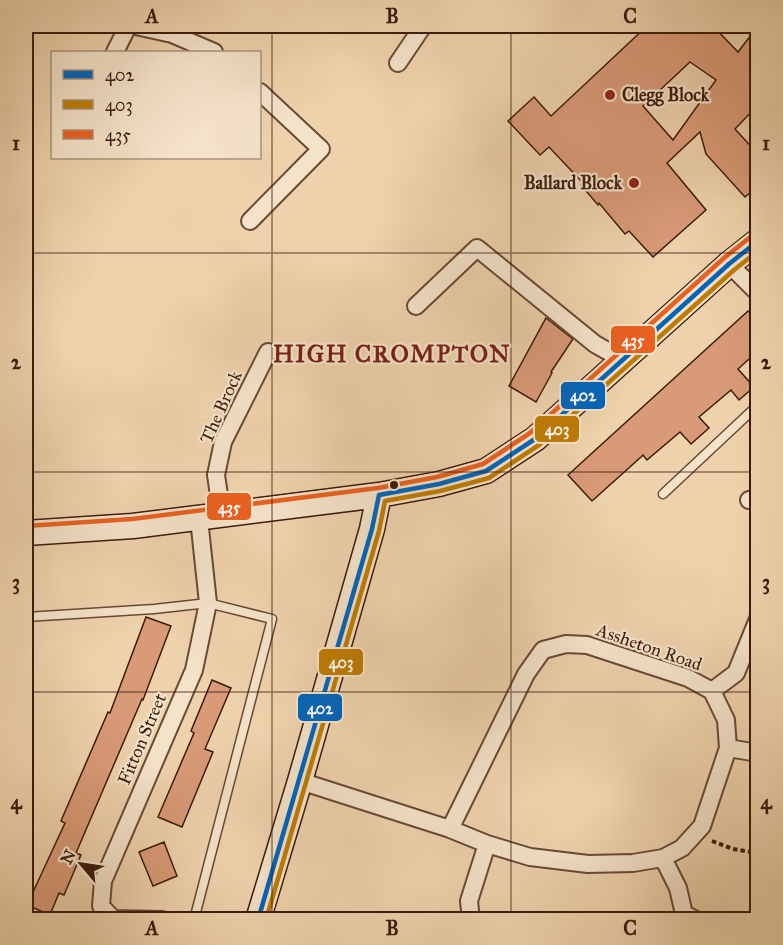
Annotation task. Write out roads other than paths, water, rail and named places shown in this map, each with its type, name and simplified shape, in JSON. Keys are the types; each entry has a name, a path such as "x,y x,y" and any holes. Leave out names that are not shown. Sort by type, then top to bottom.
{"main road":[{"path":"26,533 133,526 379,495 439,484 486,471 535,439 729,264 758,241"},
{"path":"258,920 372,529 379,495"}],"street":[{"path":"116,51 128,26"},
{"path":"136,26 172,34 212,51"},
{"path":"398,63 423,26"},
{"path":"250,220 321,150 261,93"},
{"path":"416,306 477,248 595,344 623,360"},
{"path":"729,264 758,293"},
{"name":"The Brock","path":"211,517 223,442 268,352"},
{"name":"Fitton Street","path":"162,920 113,919 101,906 103,881 194,670 208,603 211,517"},
{"path":"712,691 736,673 758,619"},
{"name":"Assheton Road","path":"300,781 530,857 588,864 633,863 663,858 682,848 702,826 728,748 726,720 712,691 688,678 587,645 566,644 543,650 526,674 450,830"},
{"path":"728,748 758,753"},
{"path":"471,920 469,901 487,844"},
{"path":"663,858 678,888 686,918"}],"lane":[{"path":"663,494 758,405"},
{"path":"26,616 154,609 208,603 272,619 194,920"}],"place":[{"name":"Clegg Block","path":"610,95"},
{"name":"Ballard Block","path":"634,183"}],"district":[{"name":"HIGH CROMPTON","path":"392,354"}]}
